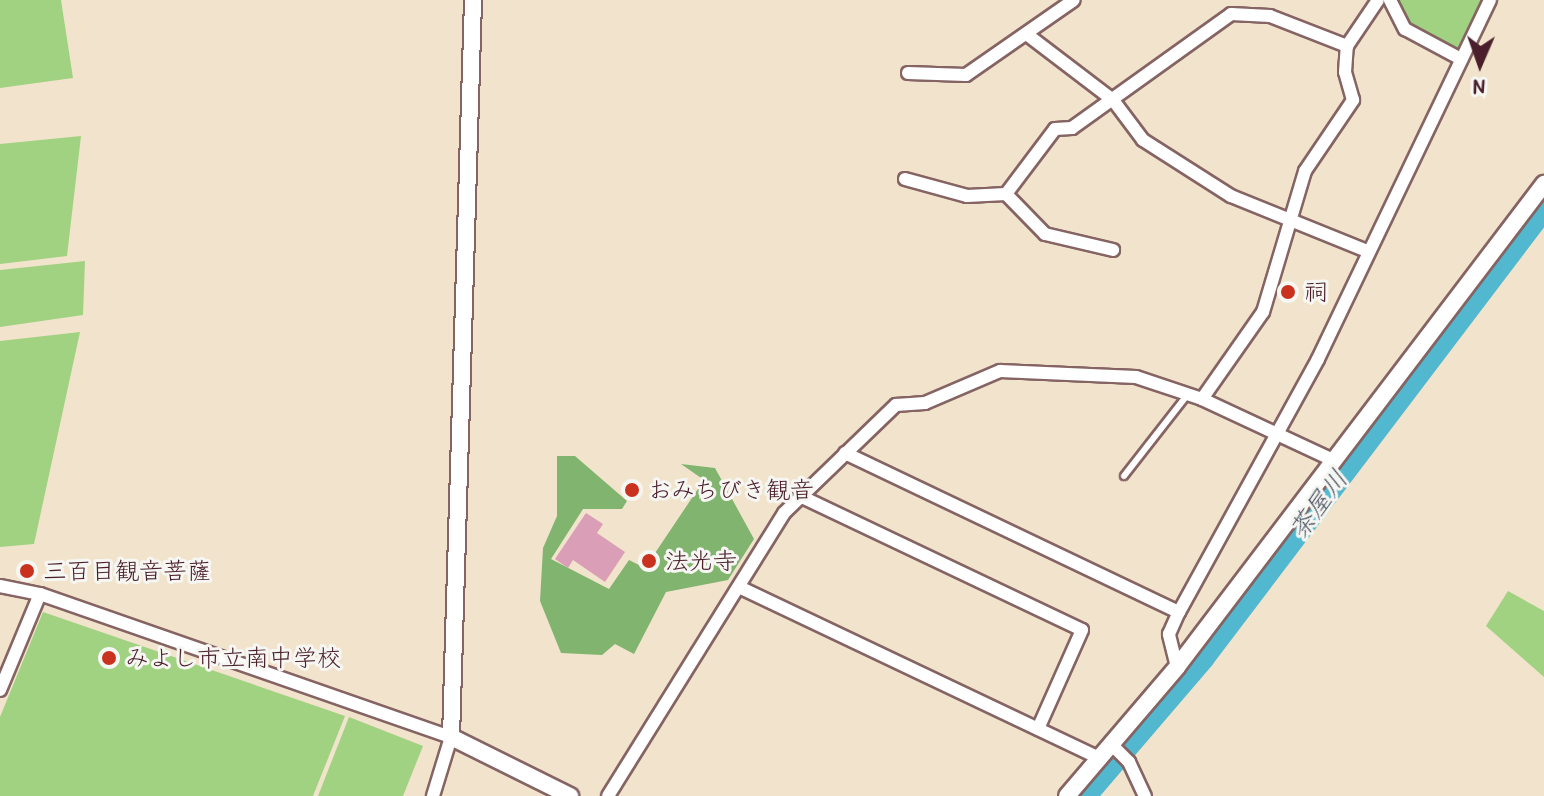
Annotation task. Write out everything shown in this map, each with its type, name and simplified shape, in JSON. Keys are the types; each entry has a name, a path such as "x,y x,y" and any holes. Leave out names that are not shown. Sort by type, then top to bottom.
{"street":[{"path":"433,796 451,737 473,0"},
{"path":"908,73 966,75 1029,36 1074,0"},
{"path":"1202,399 1263,312 1305,171 1353,100 1345,72 1347,46 1378,0"},
{"path":"1390,0 1405,29 1461,59"},
{"path":"1177,667 1169,634 1179,612 1278,433 1490,0"},
{"path":"1006,194 1055,129 1072,128 1231,14 1270,16 1309,27 1347,46"},
{"path":"1029,36 1113,100 1143,140 1231,196 1290,223 1367,251"},
{"path":"905,179 967,196 1006,194 1045,234 1113,250"},
{"path":"1067,796 1114,753 1544,184"},
{"path":"608,796 784,513 896,405 925,403 1000,371 1136,377 1202,399 1333,460"},
{"path":"845,453 1179,612"},
{"path":"800,496 1082,630 1038,729"},
{"path":"0,586 40,594 451,737 570,796"},
{"path":"739,587 1038,729 1114,753 1145,796"},
{"path":"0,690 40,594"}],"lane":[{"path":"1124,476 1188,394"}],"green space":[{"path":"0,0 61,0 73,78 0,88"},
{"path":"1395,0 1486,0 1457,56 1405,25"},
{"path":"81,136 67,256 0,264 0,144"},
{"path":"85,261 83,315 0,327 0,270"},
{"path":"80,332 34,544 0,547 0,341"},
{"path":"557,456 575,456 627,501 622,509 583,509 551,559 609,589 629,560 645,568 704,480 681,464 715,468 754,539 728,580 666,592 634,654 615,644 602,655 561,653 540,601 543,548 557,516"},
{"path":"1508,591 1544,611 1544,677 1486,626"},
{"name":"みよし市立南中学校","path":"43,612 345,716 313,796 0,796 0,717"},
{"path":"349,717 423,746 403,796 318,796"}],"building":[{"path":"586,513 603,524 597,533 625,552 605,582 573,560 568,568 555,559"}],"waterway":[{"name":"茶屋川","path":"1083,796 1202,657 1544,206"}],"place":[{"name":"祠","path":"1288,292"},
{"name":"おみちびき観音","path":"632,490"},
{"name":"法光寺","path":"649,561"},
{"name":"三百目観音菩薩","path":"27,571"},
{"name":"みよし市立南中学校","path":"109,658"}]}
